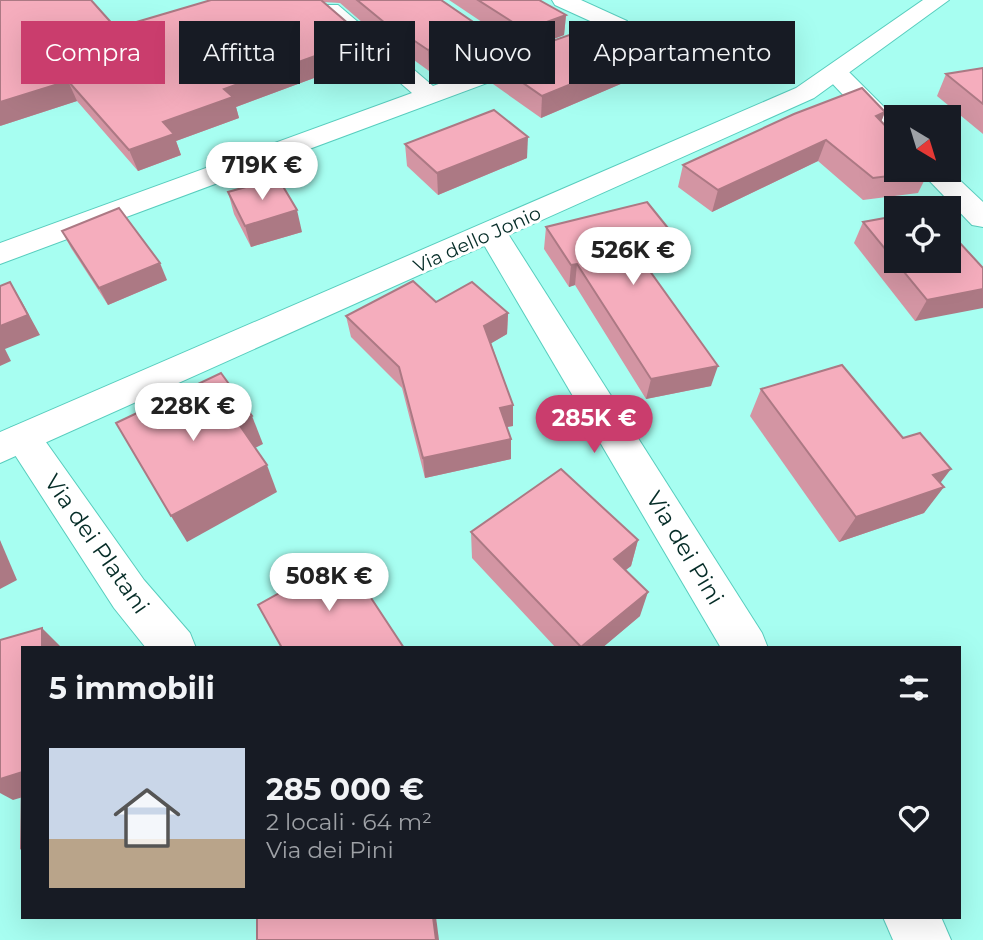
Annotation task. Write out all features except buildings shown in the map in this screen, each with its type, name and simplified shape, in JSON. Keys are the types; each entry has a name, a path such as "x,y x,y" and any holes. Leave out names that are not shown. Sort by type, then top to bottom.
{"street":[{"path":"555,50 619,26 563,0"},
{"name":"Via dello Jonio","path":"12,443 805,93 938,0"},
{"path":"330,10 430,96"},
{"path":"836,73 884,122"},
{"path":"0,254 462,84"},
{"path":"946,182 983,218"},
{"name":"Via dei Pini","path":"492,233 745,646"},
{"name":"Via dei Platani","path":"12,443 172,646"},
{"path":"912,919 925,940"}]}
